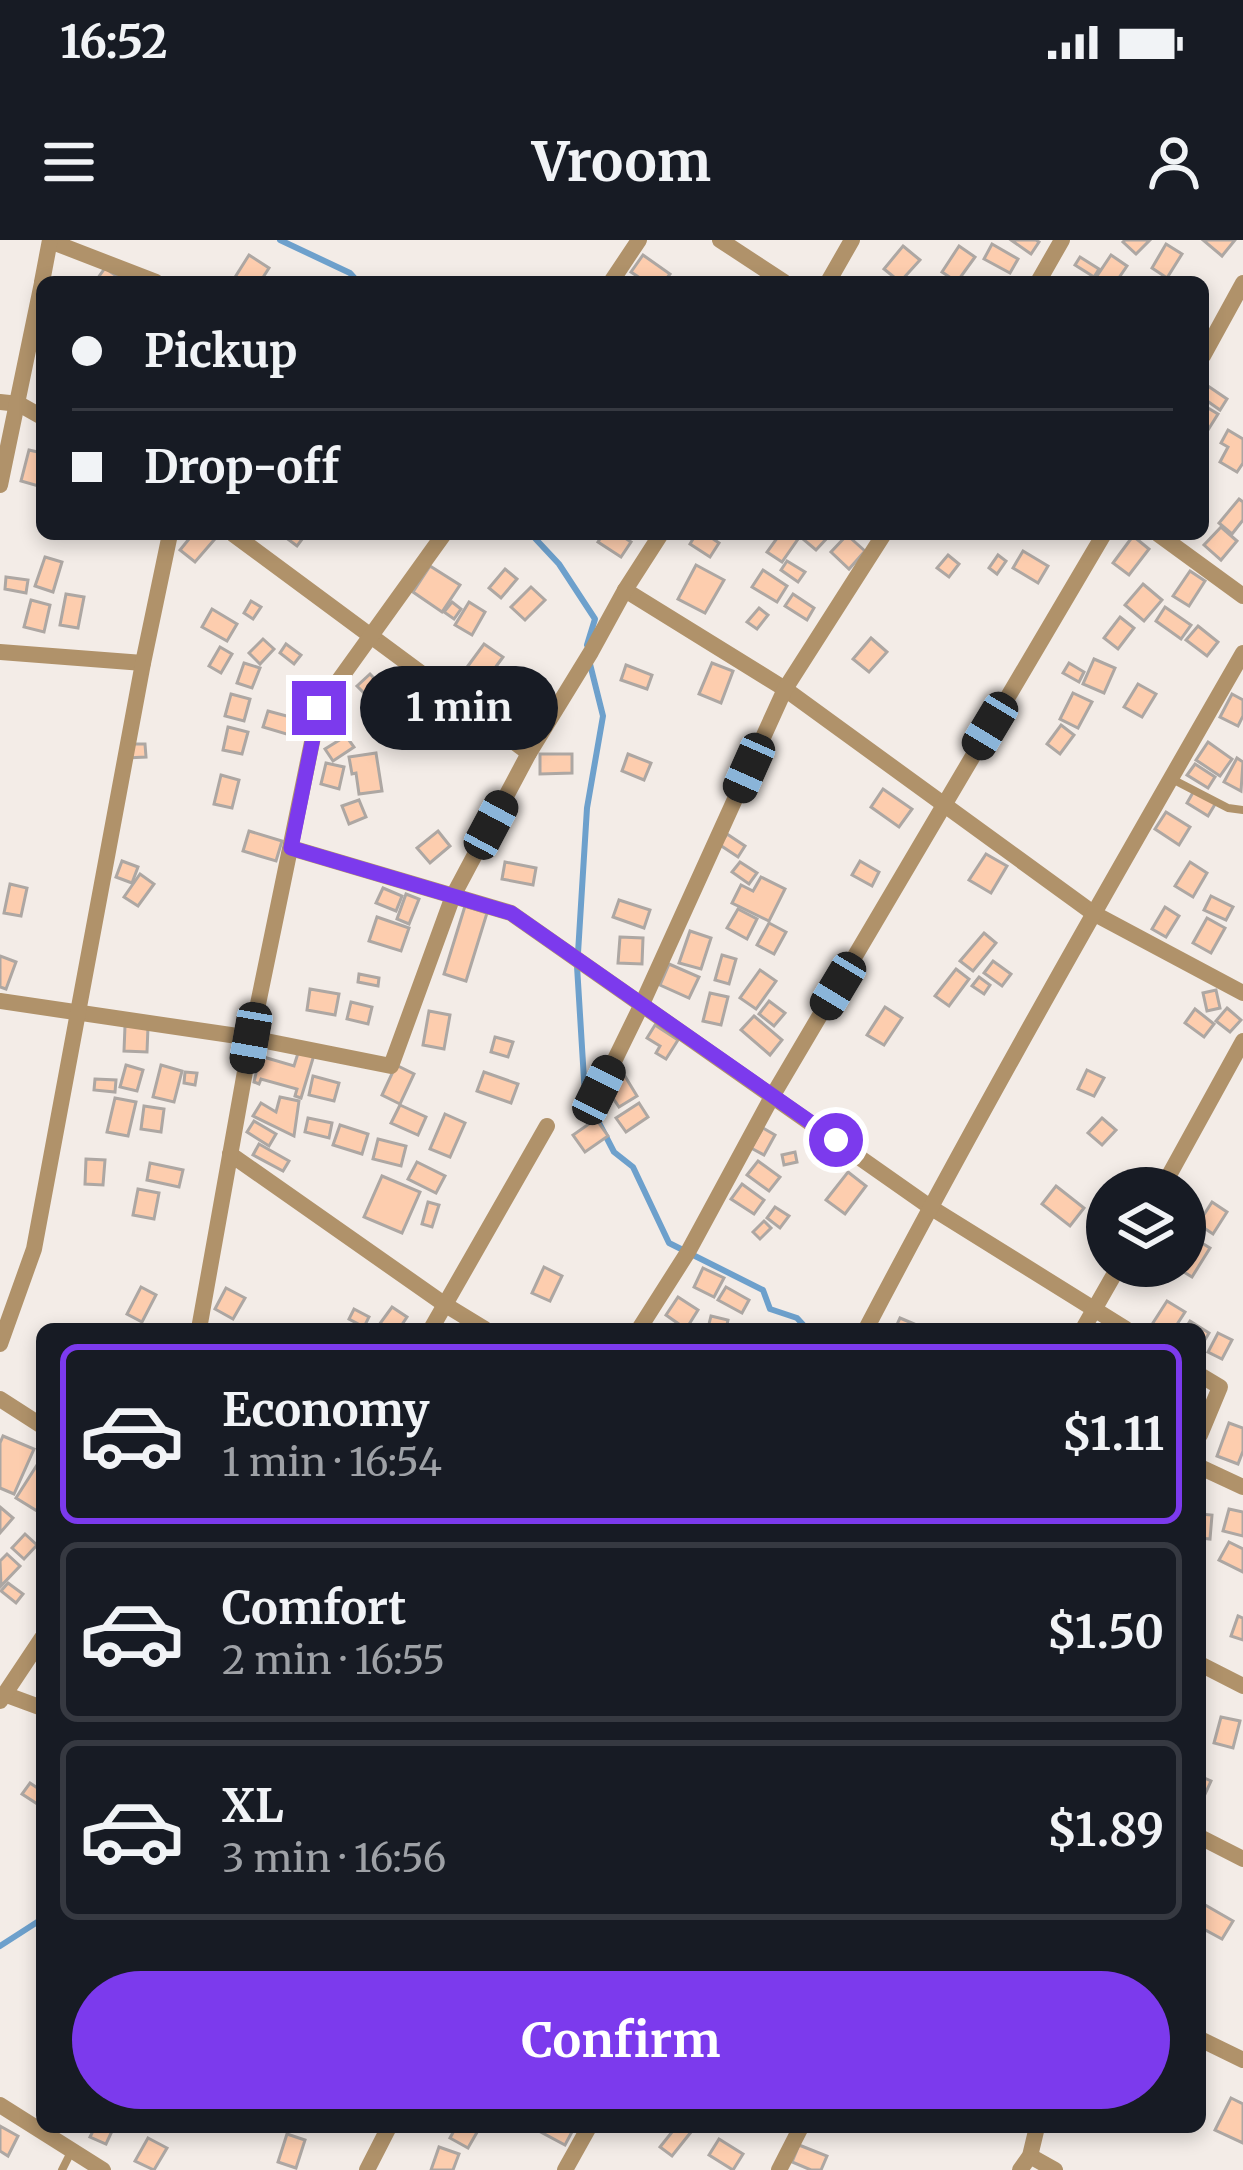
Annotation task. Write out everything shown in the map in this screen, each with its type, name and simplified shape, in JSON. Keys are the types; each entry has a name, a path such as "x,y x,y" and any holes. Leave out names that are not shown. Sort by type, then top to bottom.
{"street":[{"path":"43,276 50,240 141,276"},
{"path":"615,276 639,240"},
{"path":"720,240 775,276"},
{"path":"831,276 852,240"},
{"path":"1041,276 1062,240"},
{"path":"1209,345 1243,283"},
{"path":"0,485 9,403 36,305"},
{"path":"0,1344 34,1249 169,540"},
{"path":"240,540 529,753"},
{"path":"200,1323 251,1038 319,708 440,540"},
{"path":"0,1001 251,1038 391,1066 453,896 529,753 657,540"},
{"path":"599,1090 784,689 880,540"},
{"path":"650,1323 773,1095 1100,540"},
{"path":"1166,540 1243,596"},
{"path":"625,590 784,689 1093,913 1243,993"},
{"path":"0,652 143,663"},
{"path":"869,1323 1093,913 1243,653"},
{"path":"291,848 511,913 930,1207 1116,1323"},
{"path":"1174,1167 1243,1041"},
{"path":"434,1323 547,1126"},
{"path":"230,1154 475,1323"},
{"path":"1087,1323 1108,1287"},
{"path":"1206,1379 1220,1388 1206,1421"},
{"path":"0,1400 36,1422"},
{"path":"1206,1469 1243,1487"},
{"path":"36,1647 2,1698 36,1706"},
{"path":"1206,1667 1243,1686"},
{"path":"1206,1840 1243,1859"},
{"path":"1206,2041 1243,2060"},
{"path":"0,2105 36,2127"},
{"path":"46,2133 103,2170"},
{"path":"367,2170 385,2133"},
{"path":"565,2170 586,2133"},
{"path":"779,2170 798,2133"},
{"path":"1035,2133 1025,2163 1055,2170"}],"lane":[{"path":"1171,778 1228,808 1243,810"},
{"path":"62,2170 73,2149"}],"building":[{"path":"1011,240 1036,240 1039,242 1031,254"},
{"path":"1125,240 1150,240 1136,254"},
{"path":"1203,240 1235,240 1222,256"},
{"path":"992,244 1018,259 1010,273 984,259"},
{"path":"1166,244 1182,254 1168,276 1152,268"},
{"path":"903,246 920,260 905,276 893,276 884,269"},
{"path":"959,246 975,257 961,276 942,272"},
{"path":"249,255 269,268 264,276 236,276"},
{"path":"643,255 670,274 637,276 631,272"},
{"path":"1111,255 1127,266 1120,276 1097,276"},
{"path":"1080,257 1099,269 1092,276 1075,265"},
{"path":"1209,387 1227,399 1220,410 1209,402"},
{"path":"1228,430 1243,439 1243,463 1237,472 1220,462 1228,447 1221,443"},
{"path":"29,450 36,452 36,485 21,481"},
{"path":"1239,499 1243,520 1232,534 1219,523"},
{"path":"1221,527 1237,541 1221,560 1204,545"},
{"path":"188,540 214,540 195,562 180,550"},
{"path":"628,540 631,542 621,557 598,542"},
{"path":"692,540 719,543 710,557 690,544"},
{"path":"776,540 797,540 782,562 767,552"},
{"path":"804,540 825,540 816,550"},
{"path":"842,540 853,540 865,551 849,569 831,552"},
{"path":"1130,540 1149,549 1129,575 1113,563"},
{"path":"1023,551 1048,566 1038,583 1013,568"},
{"path":"948,555 959,564 949,577 937,568"},
{"path":"998,555 1006,561 997,574 989,568"},
{"path":"45,557 62,562 53,592 35,586"},
{"path":"787,561 805,572 798,582 781,570"},
{"path":"696,565 724,580 705,613 678,599"},
{"path":"430,566 460,585 442,612 413,592"},
{"path":"505,569 517,579 501,598 489,588"},
{"path":"763,570 787,586 777,602 752,587"},
{"path":"1190,571 1205,581 1189,606 1173,596"},
{"path":"6,577 28,580 26,593 5,589"},
{"path":"1143,584 1162,600 1144,621 1125,605"},
{"path":"531,587 545,600 525,620 511,607"},
{"path":"66,594 84,597 78,628 60,625"},
{"path":"793,594 814,608 807,620 785,606"},
{"path":"31,600 50,605 44,632 24,627"},
{"path":"251,601 261,607 253,619 244,613"},
{"path":"452,602 461,609 454,619 444,612"},
{"path":"469,602 485,612 472,635 455,625"},
{"path":"1165,607 1191,625 1181,639 1156,621"},
{"path":"759,608 768,615 757,629 747,622"},
{"path":"212,609 237,624 227,641 202,627"},
{"path":"1120,617 1134,628 1118,649 1104,638"},
{"path":"1198,626 1218,642 1207,656 1186,640"},
{"path":"871,638 887,652 869,672 853,659"},
{"path":"263,639 274,649 260,664 249,653"},
{"path":"286,644 301,655 294,664 280,653"},
{"path":"484,644 503,657 484,683 465,670"},
{"path":"220,647 232,654 221,673 209,666"},
{"path":"1094,659 1115,668 1104,693 1083,684"},
{"path":"244,663 260,668 252,688 237,683"},
{"path":"712,663 733,671 721,703 699,694"},
{"path":"1069,663 1084,672 1079,682 1063,673"},
{"path":"626,665 652,675 647,689 621,680"},
{"path":"370,674 392,697 380,709 357,686"},
{"path":"417,677 434,694 415,712 398,696"},
{"path":"1138,684 1156,694 1142,717 1124,707"},
{"path":"1073,693 1092,702 1078,728 1060,719"},
{"path":"231,694 250,699 244,721 225,716"},
{"path":"1232,694 1243,700 1238,726 1220,717"},
{"path":"268,711 298,719 293,736 263,727"},
{"path":"394,711 406,724 385,744 372,731"},
{"path":"1061,725 1074,735 1060,754 1047,744"},
{"path":"228,727 248,732 242,754 223,750"},
{"path":"346,736 354,747 333,761 325,749"},
{"path":"1208,742 1232,759 1220,776 1196,760"},
{"path":"126,744 145,744 146,757 126,758"},
{"path":"376,753 382,791 359,794 349,757"},
{"path":"540,754 572,754 572,773 540,774"},
{"path":"628,754 651,763 644,780 622,771"},
{"path":"1237,758 1243,762 1241,791 1224,782"},
{"path":"326,763 344,767 339,789 321,784"},
{"path":"1195,764 1215,777 1208,788 1187,775"},
{"path":"221,775 239,780 232,808 214,804"},
{"path":"883,789 912,809 899,827 871,807"},
{"path":"1195,789 1217,801 1208,816 1187,803"},
{"path":"359,800 366,817 349,824 342,806"},
{"path":"1166,812 1190,827 1179,845 1155,829"},
{"path":"249,831 282,841 276,861 243,851"},
{"path":"438,831 450,846 430,863 417,848"},
{"path":"727,834 745,846 738,857 720,845"},
{"path":"986,854 1007,866 991,893 969,880"},
{"path":"122,861 138,867 132,883 116,877"},
{"path":"860,861 879,872 872,886 852,875"},
{"path":"505,862 536,868 533,885 502,879"},
{"path":"740,862 757,873 749,884 732,872"},
{"path":"1190,862 1207,873 1193,897 1175,886"},
{"path":"140,874 154,884 138,906 124,897"},
{"path":"761,877 785,889 769,921 732,903 741,885 753,891"},
{"path":"10,884 27,888 21,916 4,913"},
{"path":"383,888 402,896 396,911 376,903"},
{"path":"406,894 419,899 409,924 397,919"},
{"path":"1211,896 1233,907 1226,920 1204,910"},
{"path":"619,900 650,910 644,928 613,917"},
{"path":"465,906 487,913 466,981 444,974"},
{"path":"1165,907 1179,916 1166,937 1152,929"},
{"path":"738,909 757,919 747,939 727,928"},
{"path":"377,917 409,928 401,951 369,941"},
{"path":"1207,918 1225,928 1211,953 1193,943"},
{"path":"769,923 786,932 774,954 757,945"},
{"path":"690,931 711,938 701,969 679,963"},
{"path":"984,933 996,943 973,971 960,961"},
{"path":"620,937 643,938 642,964 618,963"},
{"path":"722,955 736,959 729,984 715,980"},
{"path":"0,956 16,962 6,989 0,987"},
{"path":"993,961 1011,974 1002,986 984,973"},
{"path":"669,964 699,977 689,998 660,985"},
{"path":"956,969 969,979 949,1006 935,996"},
{"path":"760,970 776,981 756,1009 740,998"},
{"path":"359,974 379,978 378,986 358,982"},
{"path":"979,977 990,985 984,994 972,986"},
{"path":"310,989 339,994 335,1015 307,1010"},
{"path":"1216,990 1220,1008 1207,1011 1203,993"},
{"path":"710,993 728,997 721,1025 703,1021"},
{"path":"769,1001 785,1013 774,1026 759,1014"},
{"path":"351,1002 372,1007 368,1024 347,1019"},
{"path":"885,1007 902,1018 884,1045 867,1035"},
{"path":"1227,1008 1241,1020 1230,1032 1216,1021"},
{"path":"1195,1009 1214,1024 1204,1037 1185,1023"},
{"path":"429,1011 450,1015 444,1049 423,1045"},
{"path":"754,1016 782,1040 770,1055 741,1030"},
{"path":"655,1025 678,1040 666,1059 656,1053 660,1046 647,1038"},
{"path":"125,1026 148,1027 147,1052 124,1051"},
{"path":"495,1037 513,1042 508,1057 491,1052"},
{"path":"299,1050 314,1055 301,1098 295,1096 297,1089 261,1079 259,1084 254,1082 260,1056 294,1066"},
{"path":"126,1065 143,1070 137,1091 120,1087"},
{"path":"161,1065 182,1071 174,1102 153,1097"},
{"path":"396,1065 414,1074 400,1104 382,1095"},
{"path":"1087,1070 1104,1078 1094,1096 1078,1089"},
{"path":"185,1072 197,1073 195,1085 184,1083"},
{"path":"484,1072 518,1084 511,1103 477,1091"},
{"path":"623,1073 637,1096 619,1107 604,1085"},
{"path":"313,1076 339,1083 334,1101 309,1095"},
{"path":"95,1079 116,1080 115,1092 94,1090"},
{"path":"280,1097 299,1101 294,1136 253,1116 261,1103 276,1112"},
{"path":"115,1098 136,1102 128,1136 107,1132"},
{"path":"639,1103 648,1117 626,1132 616,1118"},
{"path":"400,1105 426,1117 418,1135 391,1123"},
{"path":"144,1106 164,1109 161,1132 141,1129"},
{"path":"445,1114 465,1123 450,1157 430,1149"},
{"path":"308,1118 332,1123 329,1138 305,1132"},
{"path":"1102,1118 1116,1130 1102,1145 1088,1133"},
{"path":"596,1119 608,1136 585,1152 573,1135"},
{"path":"254,1121 276,1134 269,1146 247,1132"},
{"path":"340,1125 368,1134 362,1154 333,1145"},
{"path":"763,1128 775,1135 764,1155 751,1148"},
{"path":"378,1139 406,1146 401,1166 373,1159"},
{"path":"259,1144 289,1161 283,1171 253,1155"},
{"path":"795,1152 797,1162 784,1165 782,1155"},
{"path":"86,1159 105,1160 103,1185 85,1184"},
{"path":"758,1161 780,1177 769,1191 747,1175"},
{"path":"417,1162 445,1176 436,1193 408,1179"},
{"path":"150,1163 183,1170 179,1187 147,1180"},
{"path":"848,1172 866,1186 845,1214 826,1200"},
{"path":"382,1176 420,1192 402,1233 364,1217"},
{"path":"742,1184 764,1200 754,1214 731,1199"},
{"path":"1056,1186 1084,1208 1070,1226 1042,1204"},
{"path":"138,1189 159,1193 154,1219 133,1215"},
{"path":"428,1202 439,1205 432,1227 422,1224"},
{"path":"1212,1202 1227,1212 1213,1234 1206,1229 1206,1211"},
{"path":"775,1207 789,1216 780,1228 767,1218"},
{"path":"764,1221 771,1228 760,1239 753,1232"},
{"path":"544,1267 562,1276 550,1301 532,1293"},
{"path":"703,1268 724,1278 714,1297 694,1287"},
{"path":"141,1287 156,1295 142,1322 127,1314"},
{"path":"726,1287 749,1300 742,1313 718,1300"},
{"path":"226,1288 245,1298 233,1319 215,1309"},
{"path":"678,1297 698,1310 690,1323 677,1323 666,1315"},
{"path":"1167,1301 1185,1312 1178,1323 1153,1323"},
{"path":"392,1307 407,1317 403,1323 380,1323"},
{"path":"354,1309 369,1317 366,1323 349,1319"},
{"path":"711,1316 728,1320 727,1323 709,1323"},
{"path":"1218,1333 1232,1340 1222,1359 1208,1352"},
{"path":"1229,1423 1243,1428 1238,1464 1217,1456"},
{"path":"3,1436 34,1449 14,1494 0,1488"},
{"path":"36,1467 36,1510 16,1498"},
{"path":"0,1507 13,1518 0,1533"},
{"path":"1229,1509 1243,1512 1243,1536 1223,1531"},
{"path":"1206,1514 1212,1515 1210,1539 1206,1539"},
{"path":"25,1534 36,1544 24,1559 12,1548"},
{"path":"1229,1542 1243,1549 1243,1572 1219,1560"},
{"path":"7,1554 20,1566 1,1586 0,1561"},
{"path":"8,1583 23,1594 16,1603 1,1591"},
{"path":"1238,1616 1243,1618 1243,1640 1231,1636"},
{"path":"1221,1717 1240,1721 1233,1748 1214,1743"},
{"path":"30,1783 36,1787 36,1803 22,1794"},
{"path":"1206,1905 1233,1921 1222,1939 1206,1930"},
{"path":"1231,2098 1243,2104 1243,2143 1215,2130"},
{"path":"0,2126 18,2136 8,2156 0,2151"},
{"path":"92,2133 111,2133 106,2144 90,2137"},
{"path":"453,2133 477,2133 468,2148 450,2138"},
{"path":"543,2133 571,2133 565,2145"},
{"path":"671,2133 690,2133 672,2156 660,2147"},
{"path":"287,2134 305,2140 296,2168 278,2162"},
{"path":"148,2138 167,2148 154,2170 135,2161"},
{"path":"719,2139 743,2154 733,2170 709,2155"},
{"path":"799,2145 827,2156 821,2170 792,2162"},
{"path":"439,2147 459,2154 453,2170 431,2170"}],"waterway":[{"path":"280,240 353,276"},
{"path":"537,540 559,564 595,619 587,645"},
{"path":"578,953 587,808 603,716 590,664"},
{"path":"577,966 585,1096 614,1152 633,1167 669,1243 763,1290 770,1309 802,1323"},
{"path":"0,1946 36,1923"}],"route":[{"path":"319,708 291,848 511,913 836,1140"}]}
